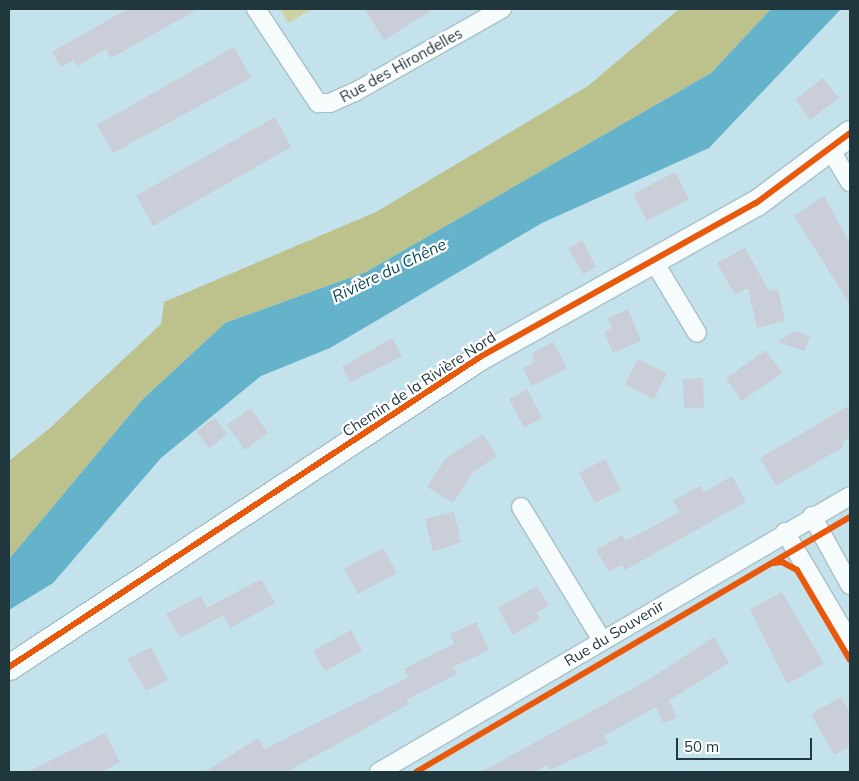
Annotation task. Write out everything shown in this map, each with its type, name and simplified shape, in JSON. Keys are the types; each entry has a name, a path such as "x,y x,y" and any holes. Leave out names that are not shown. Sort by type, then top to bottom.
{"street":[{"name":"Rue des Hirondelles","path":"256,9 318,103 330,103 355,92 502,9"},
{"path":"845,138 850,182"},
{"name":"Chemin de la Rivière Nord","path":"9,667 480,357 756,203 845,138"},
{"path":"652,260 697,333"},
{"name":"Rue du Souvenir","path":"379,772 812,516 850,496"},
{"path":"521,507 602,640"},
{"path":"812,516 850,585"},
{"path":"785,532 850,642"}],"green space":[{"path":"280,9 312,9 288,23"},
{"path":"679,9 771,9 711,73 366,272 225,323 143,399 9,559 9,461 50,428 161,324 164,302 376,212 588,86"}],"water":[{"name":"Rivière du Chêne","path":"771,9 841,9 709,148 542,223 330,348 261,376 161,458 53,583 9,610 9,559 143,399 225,323 366,272 711,73"}],"building":[{"path":"127,9 198,9 111,58 106,49 77,66 74,60 61,67 52,52"},
{"path":"365,9 434,9 384,40"},
{"path":"234,47 251,78 113,153 97,125"},
{"path":"823,78 839,98 810,120 795,100"},
{"path":"275,117 291,147 153,226 136,196"},
{"path":"675,172 689,199 647,221 633,194"},
{"path":"824,196 850,244 850,304 794,216"},
{"path":"582,240 596,267 583,274 568,248"},
{"path":"745,248 769,291 778,289 785,321 757,328 748,288 735,295 717,263"},
{"path":"628,309 641,341 613,353 604,332 612,328 608,318"},
{"path":"794,331 810,336 805,351 778,342"},
{"path":"392,338 402,356 350,382 342,367"},
{"path":"553,342 567,368 532,386 523,368 535,362 531,354"},
{"path":"766,350 782,373 742,401 726,378"},
{"path":"638,359 667,373 654,399 625,384"},
{"path":"703,378 704,408 684,408 683,379"},
{"path":"527,389 542,418 524,428 509,399"},
{"path":"850,405 850,437 841,443 843,447 776,486 760,458"},
{"path":"251,408 268,433 245,450 227,425"},
{"path":"215,418 227,434 209,448 196,431"},
{"path":"483,434 497,456 473,472 453,503 427,487 446,458"},
{"path":"605,459 621,490 595,503 579,473"},
{"path":"732,476 746,502 625,570 622,565 609,572 596,550 622,535 626,541 680,512 673,501 700,486 704,492"},
{"path":"454,512 461,542 433,552 425,519"},
{"path":"383,548 397,573 358,594 344,569"},
{"path":"261,579 275,603 230,628 224,615 180,638 166,614 201,596 207,608"},
{"path":"537,586 549,606 536,613 540,619 513,635 498,608"},
{"path":"782,592 824,664 787,684 750,609"},
{"path":"476,622 489,650 453,667 457,674 406,700 409,704 341,742 286,772 205,772 258,738 264,749 409,677 404,669 454,644 450,634"},
{"path":"351,630 362,651 325,671 313,651"},
{"path":"714,637 729,663 669,700 677,718 663,723 656,707 604,736 608,743 550,770 547,765 533,772 481,772 643,683"},
{"path":"151,647 168,680 146,691 127,659"},
{"path":"841,697 850,713 850,746 834,755 811,714"},
{"path":"105,733 120,762 101,772 28,772"}],"cycle path":[{"path":"9,667 480,357 756,203 850,133"},
{"path":"416,772 850,517"},
{"path":"773,563 782,562 797,570 850,660"}]}
